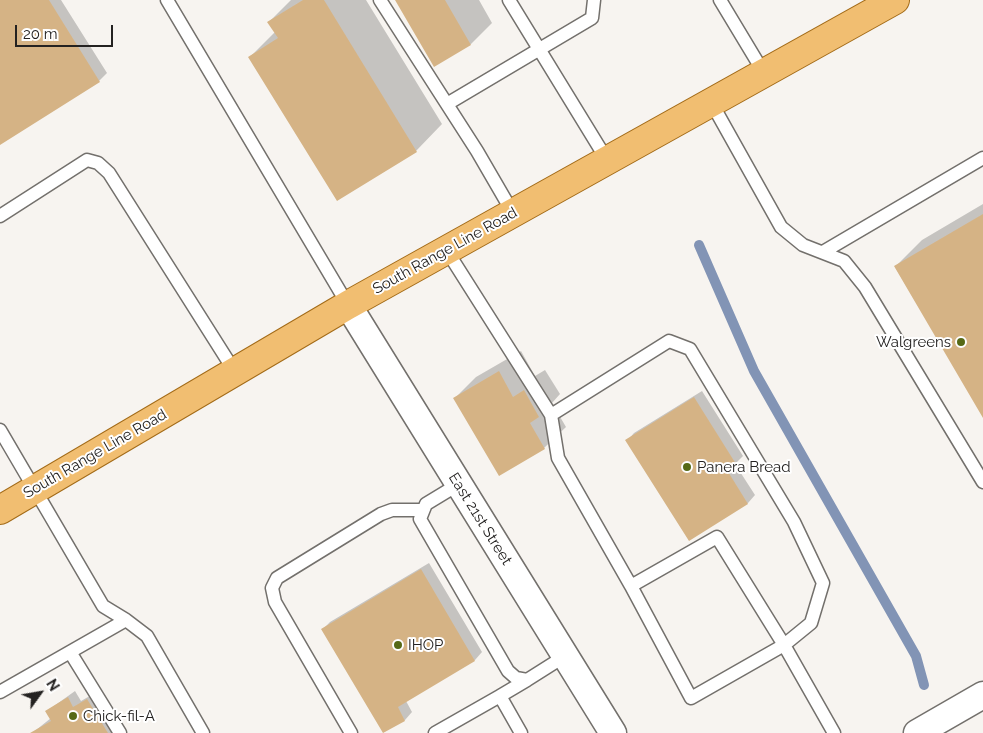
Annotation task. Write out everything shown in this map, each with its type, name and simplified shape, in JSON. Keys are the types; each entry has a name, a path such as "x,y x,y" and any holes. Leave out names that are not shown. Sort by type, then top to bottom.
{"main road":[{"name":"South Range Line Road","path":"0,510 348,305 884,4"}],"street":[{"name":"East 21st Street","path":"348,305 613,733"},
{"path":"917,733 983,695"}],"lane":[{"path":"380,0 447,104 513,213"},
{"path":"509,0 538,51 607,160"},
{"path":"447,104 592,18 594,0"},
{"path":"720,0 764,73"},
{"path":"172,2 348,305"},
{"path":"711,102 781,227 803,245 844,261 865,287 983,482"},
{"path":"823,252 983,158"},
{"path":"0,216 87,160 98,162 109,173 235,372"},
{"path":"447,251 551,415 558,458 631,586 691,698 784,645 811,623 823,583 794,522 690,349 669,341 551,415"},
{"path":"0,430 103,606 147,636 203,733"},
{"path":"459,484 426,504 420,519 508,671 516,678 527,680"},
{"path":"351,733 275,602 272,588 277,578 381,514 392,510 422,510"},
{"path":"631,586 717,537 784,645 834,733"},
{"path":"0,692 126,620"},
{"path":"70,652 120,733"},
{"path":"435,733 565,656"},
{"path":"500,696 521,733"}],"building":[{"path":"0,0 49,0 100,82 0,145"},
{"path":"303,0 324,0 417,152 337,201 248,57 278,38 267,22"},
{"path":"395,0 445,0 471,45 434,67"},
{"name":"Walgreens","path":"983,214 983,418 894,266"},
{"path":"499,371 513,397 524,390 539,417 530,423 545,449 499,476 453,398"},
{"name":"Panera Bread","path":"694,397 736,464 727,470 748,504 689,541 625,440"},
{"name":"IHOP","path":"421,569 475,661 398,707 405,721 383,733 321,629"},
{"name":"Chick-fil-A","path":"68,697 73,707 87,699 108,733 30,733 51,721 45,711"}],"waterway":[{"path":"699,245 754,371 916,656 924,685"}],"place":[{"name":"Walgreens","path":"961,342"},
{"name":"Panera Bread","path":"687,467"},
{"name":"IHOP","path":"398,645"},
{"name":"Chick-fil-A","path":"73,716"}]}
